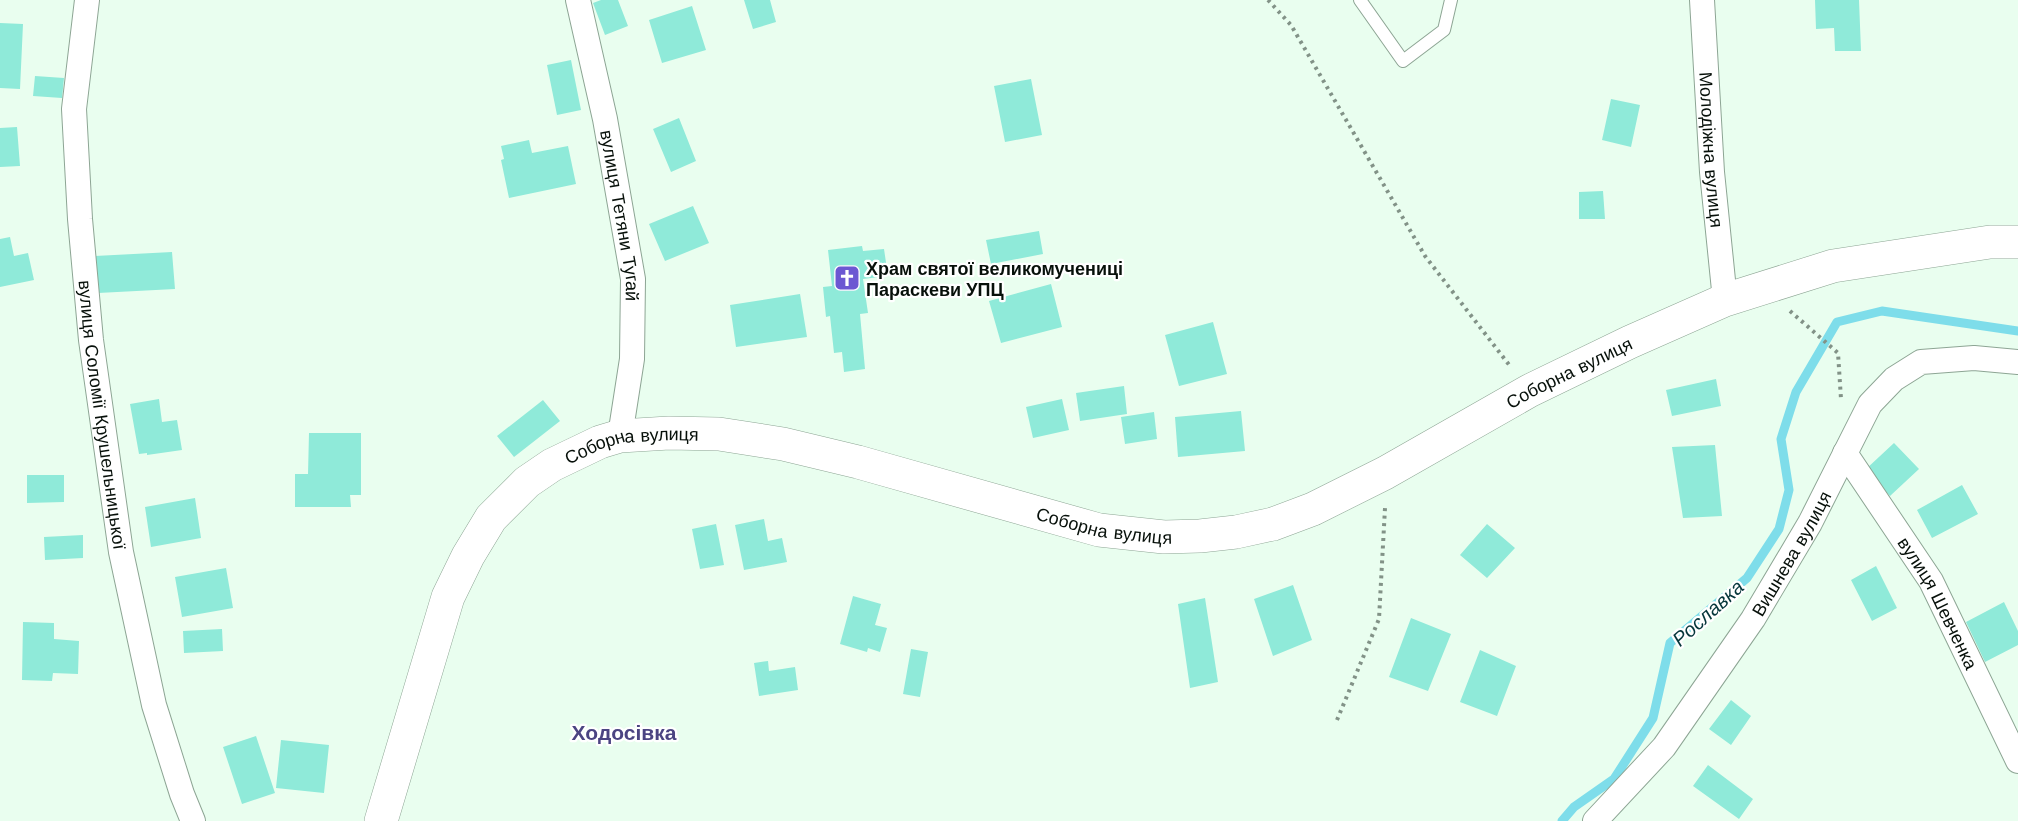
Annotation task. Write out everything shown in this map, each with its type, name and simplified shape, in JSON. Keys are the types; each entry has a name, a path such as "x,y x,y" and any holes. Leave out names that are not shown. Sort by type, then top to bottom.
{"street":[{"name":"вулиця Соломії Крушельницької","path":"87,0 74,109 80,219 91,340 121,552 154,705 182,794 193,821"},
{"name":"вулиця Тетяни Тугай","path":"578,0 605,119 633,279 632,359 620,436"},
{"name":"Молодіжна вулиця","path":"1702,0 1712,172 1725,300"},
{"name":"Соборна вулиця","path":"381,821 448,597 468,556 491,518 527,482 552,465 579,451 620,436 669,433 719,435 783,444 858,462 1099,530 1164,537 1236,532 1274,524 1313,509 1385,473 1529,391 1630,342 1725,300 1833,266 1990,242 2018,242"},
{"name":"Вишнева вулиця","path":"1595,821 1664,747 1753,619 1810,524 1870,404 1894,379 1921,363 1974,358 2018,362"},
{"name":"вулиця Шевченка","path":"1845,453 1931,581 2018,761"}],"lane":[{"path":"1360,0 1403,61 1444,30 1451,0"}],"path":[{"path":"1268,0 1291,25 1425,256 1529,391"},
{"path":"1796,317 1838,353"},
{"path":"1337,720 1379,619 1385,473"}],"building":[{"path":"601,0 618,0 628,26 605,35 593,3"},
{"path":"744,0 770,0 776,22 753,29"},
{"path":"1815,0 1859,0 1861,51 1835,51 1834,28 1816,29"},
{"path":"692,6 706,50 662,63 649,20"},
{"path":"0,23 23,24 20,89 0,88"},
{"path":"571,60 581,110 557,115 547,65"},
{"path":"35,76 64,78 62,98 33,96"},
{"path":"1031,79 1042,135 1005,142 994,86"},
{"path":"1611,99 1640,105 1631,147 1602,140"},
{"path":"679,118 696,161 671,172 653,129"},
{"path":"17,127 20,166 0,167 0,128"},
{"path":"529,140 532,153 568,146 576,184 509,198 501,160 504,159 501,146"},
{"path":"1603,191 1605,219 1579,219 1579,192"},
{"path":"693,206 709,243 665,261 649,224"},
{"path":"1039,231 1043,254 991,264 986,240"},
{"path":"10,237 14,256 28,253 34,280 0,287 0,239"},
{"path":"862,246 863,251 884,249 888,276 863,279 868,313 860,314 865,369 844,372 842,352 834,353 830,316 826,317 823,287 832,286 828,250"},
{"path":"172,252 175,289 98,293 95,256"},
{"path":"1051,284 1062,327 1001,343 989,301"},
{"path":"800,294 807,337 736,347 730,305"},
{"path":"1213,322 1227,374 1179,386 1165,335"},
{"path":"1716,379 1721,406 1672,416 1666,390"},
{"path":"1124,386 1127,414 1080,421 1076,393"},
{"path":"159,399 162,422 177,420 182,450 139,454 130,404"},
{"path":"1062,399 1069,430 1033,438 1026,407"},
{"path":"543,400 560,421 514,457 497,436"},
{"path":"1241,411 1245,451 1178,457 1175,417"},
{"path":"1154,412 1157,439 1125,444 1121,417"},
{"path":"309,433 361,433 361,495 350,495 351,507 295,507 295,474 308,474"},
{"path":"1894,443 1919,469 1890,496 1865,470"},
{"path":"1715,445 1722,516 1683,518 1672,447"},
{"path":"27,475 64,475 64,502 27,503"},
{"path":"1962,485 1978,514 1932,538 1917,510"},
{"path":"195,498 201,538 151,547 145,507"},
{"path":"764,519 768,541 782,538 787,562 744,570 735,525"},
{"path":"716,524 724,565 700,569 692,529"},
{"path":"1487,524 1515,548 1487,578 1460,555"},
{"path":"83,535 83,558 45,560 44,537"},
{"path":"1876,566 1897,608 1872,621 1851,580"},
{"path":"226,568 233,608 182,617 175,577"},
{"path":"1293,585 1312,640 1273,656 1254,599"},
{"path":"853,596 881,604 875,625 887,628 880,652 868,648 867,652 840,644"},
{"path":"1205,598 1218,682 1190,688 1178,604"},
{"path":"2004,602 2018,631 2018,645 1985,662 1966,622"},
{"path":"1411,618 1451,634 1428,691 1389,677"},
{"path":"23,622 54,623 54,639 79,641 78,674 53,673 52,681 22,680"},
{"path":"222,629 223,651 184,653 183,631"},
{"path":"911,649 928,652 920,697 903,694"},
{"path":"1480,650 1516,666 1497,716 1460,702"},
{"path":"768,661 769,671 795,667 798,690 759,696 754,663"},
{"path":"1731,700 1751,716 1731,745 1709,729"},
{"path":"256,736 275,793 242,804 223,747"},
{"path":"281,740 329,745 324,793 276,788"},
{"path":"1708,765 1753,799 1739,819 1693,786"}],"waterway":[{"name":"Рославка","path":"1562,821 1574,807 1614,779 1653,718 1670,643 1747,578 1779,529 1789,490 1781,439 1796,392 1837,322 1882,311 2018,331"}],"place":[{"name":"Храм святої великомучениці Параскеви УПЦ","path":"847,278"}],"district":[{"name":"Ходосівка","path":"624,732"}]}
